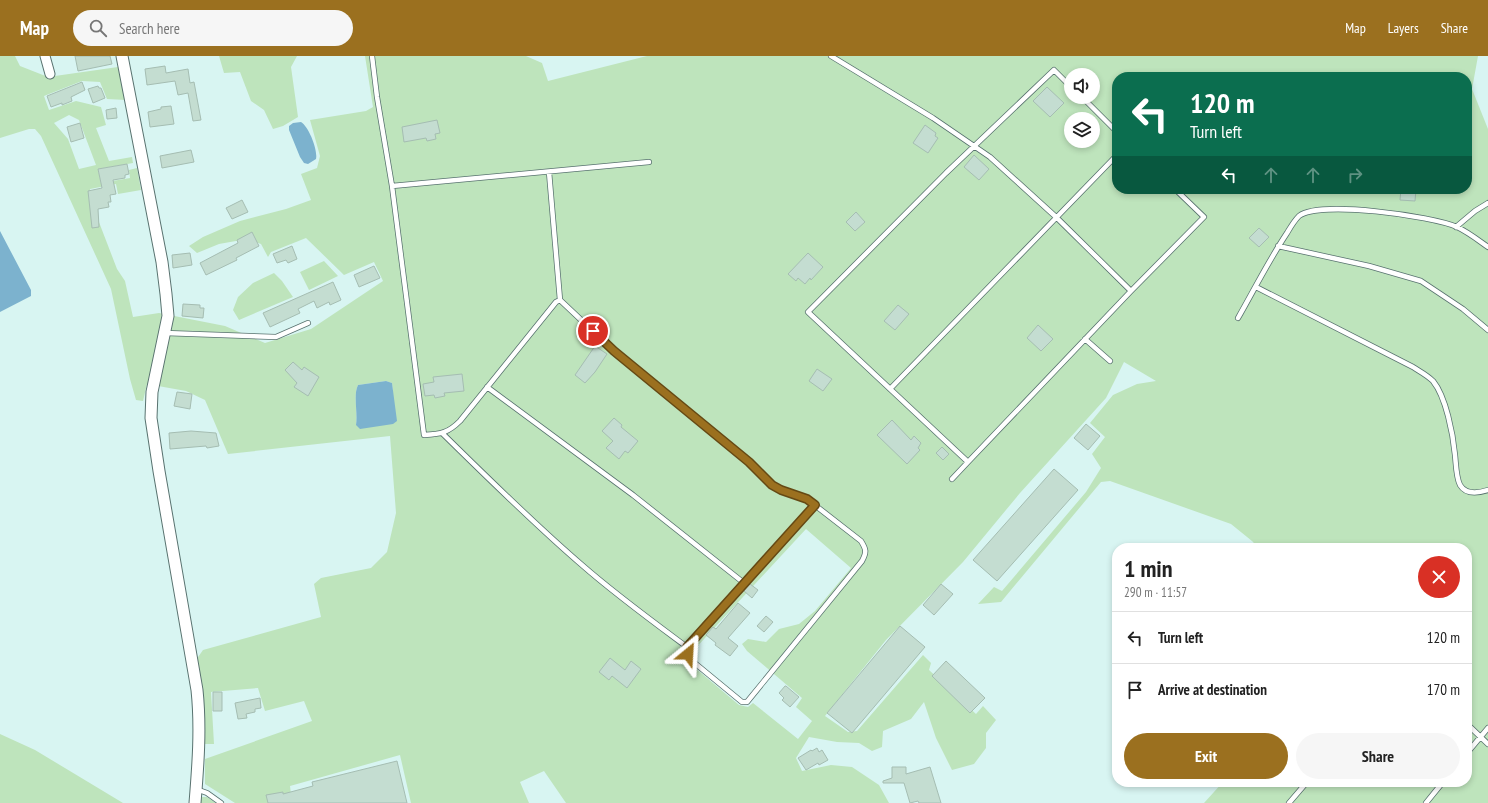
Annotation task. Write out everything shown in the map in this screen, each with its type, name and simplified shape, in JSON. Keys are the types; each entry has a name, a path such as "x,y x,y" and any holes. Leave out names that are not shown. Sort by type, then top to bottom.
{"street":[{"path":"45,56 50,74"},
{"path":"122,56 162,262 168,305 165,333 152,392 152,418 159,471 197,690 198,760 195,803"}],"lane":[{"path":"372,56 377,97 392,186 424,435 442,433 451,430 460,421 556,302 560,300"},
{"path":"831,56 933,118 990,157 1056,217 1131,291"},
{"path":"968,462 808,312 974,145 1054,70 1064,79"},
{"path":"1089,104 1112,127"},
{"path":"890,388 1112,160"},
{"path":"392,186 650,162"},
{"path":"442,433 511,502 583,566 687,647 691,660 742,702 747,702 862,561 866,554 866,548 861,541 807,499 781,490 772,485 749,462 614,351 560,300 549,172"},
{"path":"952,479 1131,291 1204,217 1180,194"},
{"path":"1456,227 1475,211 1488,203"},
{"path":"1238,318 1278,246 1297,218 1304,213 1315,210 1373,210 1408,215 1456,227 1488,247"},
{"path":"1278,246 1369,266 1421,281 1463,308 1488,330"},
{"path":"1256,287 1413,367 1433,382 1439,392 1447,413 1454,443 1458,479 1461,487 1466,491 1474,493 1488,490"},
{"path":"165,333 276,337 308,323"},
{"path":"1086,340 1110,361"},
{"path":"487,387 633,495 744,582"},
{"path":"687,647 815,505"},
{"path":"1472,728 1488,744"},
{"path":"1472,747 1488,728"},
{"path":"1290,803 1304,787"},
{"path":"1426,803 1440,787"},
{"path":"196,789 207,793 220,803"}],"green space":[{"path":"0,56 15,56 20,66 48,77 118,67 126,100 107,99 100,82 82,81 44,96 49,110 76,101 101,107 106,125 96,128 109,161 132,157 133,163 98,169 101,183 130,178 129,170 137,168 141,190 118,194 116,184 90,189 92,204 117,269 125,281 133,317 159,313 225,326 265,343 311,329 383,281 374,262 344,275 306,238 271,252 268,257 261,244 247,239 219,244 197,253 189,246 203,237 240,221 286,209 311,200 301,174 317,168 320,156 310,120 366,111 373,107 365,56 526,56 542,63 548,81 647,56 1478,56 1472,89 1488,129 1488,803 1204,803 1218,787 1472,787 1472,543 1254,543 1231,524 1110,481 1101,482 1001,602 978,604 994,587 1002,591 1086,492 1101,468 1092,454 1105,437 1090,423 1113,395 1137,384 1156,381 1124,362 1106,398 1020,493 963,562 886,640 825,716 848,732 857,731 923,655 931,663 929,670 976,714 983,706 996,720 986,733 986,748 974,764 952,770 936,738 924,702 911,719 883,731 882,747 872,751 859,743 837,742 809,737 796,758 802,771 831,765 852,767 879,785 889,803 566,803 544,771 520,782 529,803 411,803 400,755 290,786 292,803 235,803 205,784 205,759 312,721 304,701 265,711 258,688 211,692 214,744 203,744 196,660 203,650 321,617 314,584 321,578 371,568 387,552 396,513 390,436 228,454 205,400 186,391 147,384 143,401 136,400 130,379 111,289 41,136 35,129 29,129 0,138","holes":["69,115 79,120 96,165 79,169 68,139 54,123","386,381 392,383 393,392 356,425 356,399 358,385","806,529 851,568 815,611 799,624 779,629 766,642 748,639 742,644 747,651 802,698 796,707 812,721 798,739 753,703 748,707 739,705 694,667 692,652"]},
{"path":"219,56 297,56 291,67 298,117 283,126 273,129 264,110 251,101 240,72 224,73"},
{"path":"324,261 338,276 309,290 300,272"},
{"path":"274,273 282,281 293,297 239,320 233,310 238,297 253,283"},
{"path":"0,734 35,750 123,803 0,803"},
{"path":"200,797 207,797 216,803 198,803"}],"water":[{"path":"301,122 310,134 316,150 316,159 308,164 304,163 300,157 289,130 289,126 293,123"},
{"path":"0,231 31,290 31,296 0,312"},
{"path":"386,381 392,383 397,421 393,424 360,429 356,425 356,394 358,385"}],"building":[{"path":"75,56 110,56 112,64 78,71"},
{"path":"165,66 166,73 188,69 190,83 194,82 201,120 193,121 188,93 178,95 175,81 147,85 145,69"},
{"path":"82,82 85,90 71,97 72,101 51,107 47,96"},
{"path":"98,86 101,88 105,98 93,103 88,89"},
{"path":"1047,87 1064,103 1050,117 1033,101"},
{"path":"171,106 174,124 150,127 148,112 161,109 161,107"},
{"path":"116,108 117,118 107,119 106,110"},
{"path":"437,120 440,133 435,134 436,139 427,141 426,138 404,142 402,127"},
{"path":"80,123 84,138 71,142 67,127"},
{"path":"925,125 936,133 935,136 938,138 928,153 913,143"},
{"path":"191,150 194,162 162,168 160,156"},
{"path":"974,155 989,169 979,180 964,167"},
{"path":"127,164 129,174 125,175 125,178 113,180 116,194 110,195 111,202 108,202 109,207 98,209 99,227 92,228 88,191 102,188 98,169"},
{"path":"1401,194 1416,194 1415,201 1400,200"},
{"path":"242,200 248,212 232,219 226,208"},
{"path":"856,212 865,222 855,231 846,222"},
{"path":"1259,228 1269,237 1259,247 1249,238"},
{"path":"252,232 259,246 236,258 237,260 206,275 200,263 238,243 237,240"},
{"path":"292,246 297,259 288,263 286,260 277,263 273,254"},
{"path":"190,253 192,265 173,268 172,255"},
{"path":"808,253 823,267 811,280 810,278 805,284 798,278 796,281 788,274"},
{"path":"374,266 380,278 359,287 354,275"},
{"path":"333,282 341,300 330,305 329,302 317,308 314,301 298,309 300,313 270,327 263,313"},
{"path":"183,304 200,305 200,308 204,308 203,318 182,316"},
{"path":"898,305 909,314 895,330 884,321"},
{"path":"1038,325 1053,339 1041,351 1027,338"},
{"path":"595,346 607,354 595,372 585,383 575,375"},
{"path":"293,362 302,370 304,367 319,377 308,396 294,387 297,383 285,370"},
{"path":"817,369 832,379 823,391 809,381"},
{"path":"462,374 464,391 444,393 445,396 435,398 434,395 425,396 423,384 434,382 433,377"},
{"path":"177,392 192,394 190,409 174,406"},
{"path":"614,418 622,425 621,427 638,441 628,453 625,451 619,459 606,448 613,441 602,431"},
{"path":"892,420 911,440 914,436 921,443 918,448 920,450 907,464 877,435"},
{"path":"1086,424 1100,436 1088,450 1074,438"},
{"path":"191,431 216,433 219,446 207,448 206,446 170,449 169,433"},
{"path":"942,447 949,454 943,460 936,453"},
{"path":"1054,469 1078,490 997,581 973,560"},
{"path":"750,584 758,590 752,598 744,591"},
{"path":"941,584 953,594 934,615 923,605"},
{"path":"738,603 750,613 728,638 738,646 730,656 715,645 716,643 706,635 713,627 716,629"},
{"path":"766,616 773,622 764,632 757,626"},
{"path":"900,626 925,647 852,733 827,713"},
{"path":"610,658 625,670 631,661 641,669 627,688 612,676 609,680 599,672"},
{"path":"946,661 985,698 970,713 932,676"},
{"path":"785,686 799,697 790,707 782,700 784,698 779,693"},
{"path":"213,692 222,692 222,711 213,711"},
{"path":"260,698 261,708 255,709 255,712 246,714 247,718 238,719 235,703"},
{"path":"817,748 819,752 822,750 828,760 819,765 818,763 806,770 798,758"},
{"path":"397,761 407,803 268,803 266,795 283,792 283,794 313,786 312,782"},
{"path":"892,767 906,767 906,774 930,767 941,803 919,803 918,801 910,803 904,783 883,783 883,781 892,778"}],"route":[{"path":"593,331 614,351 749,462 772,485 781,490 807,499 815,505 687,647 688,654"}]}
